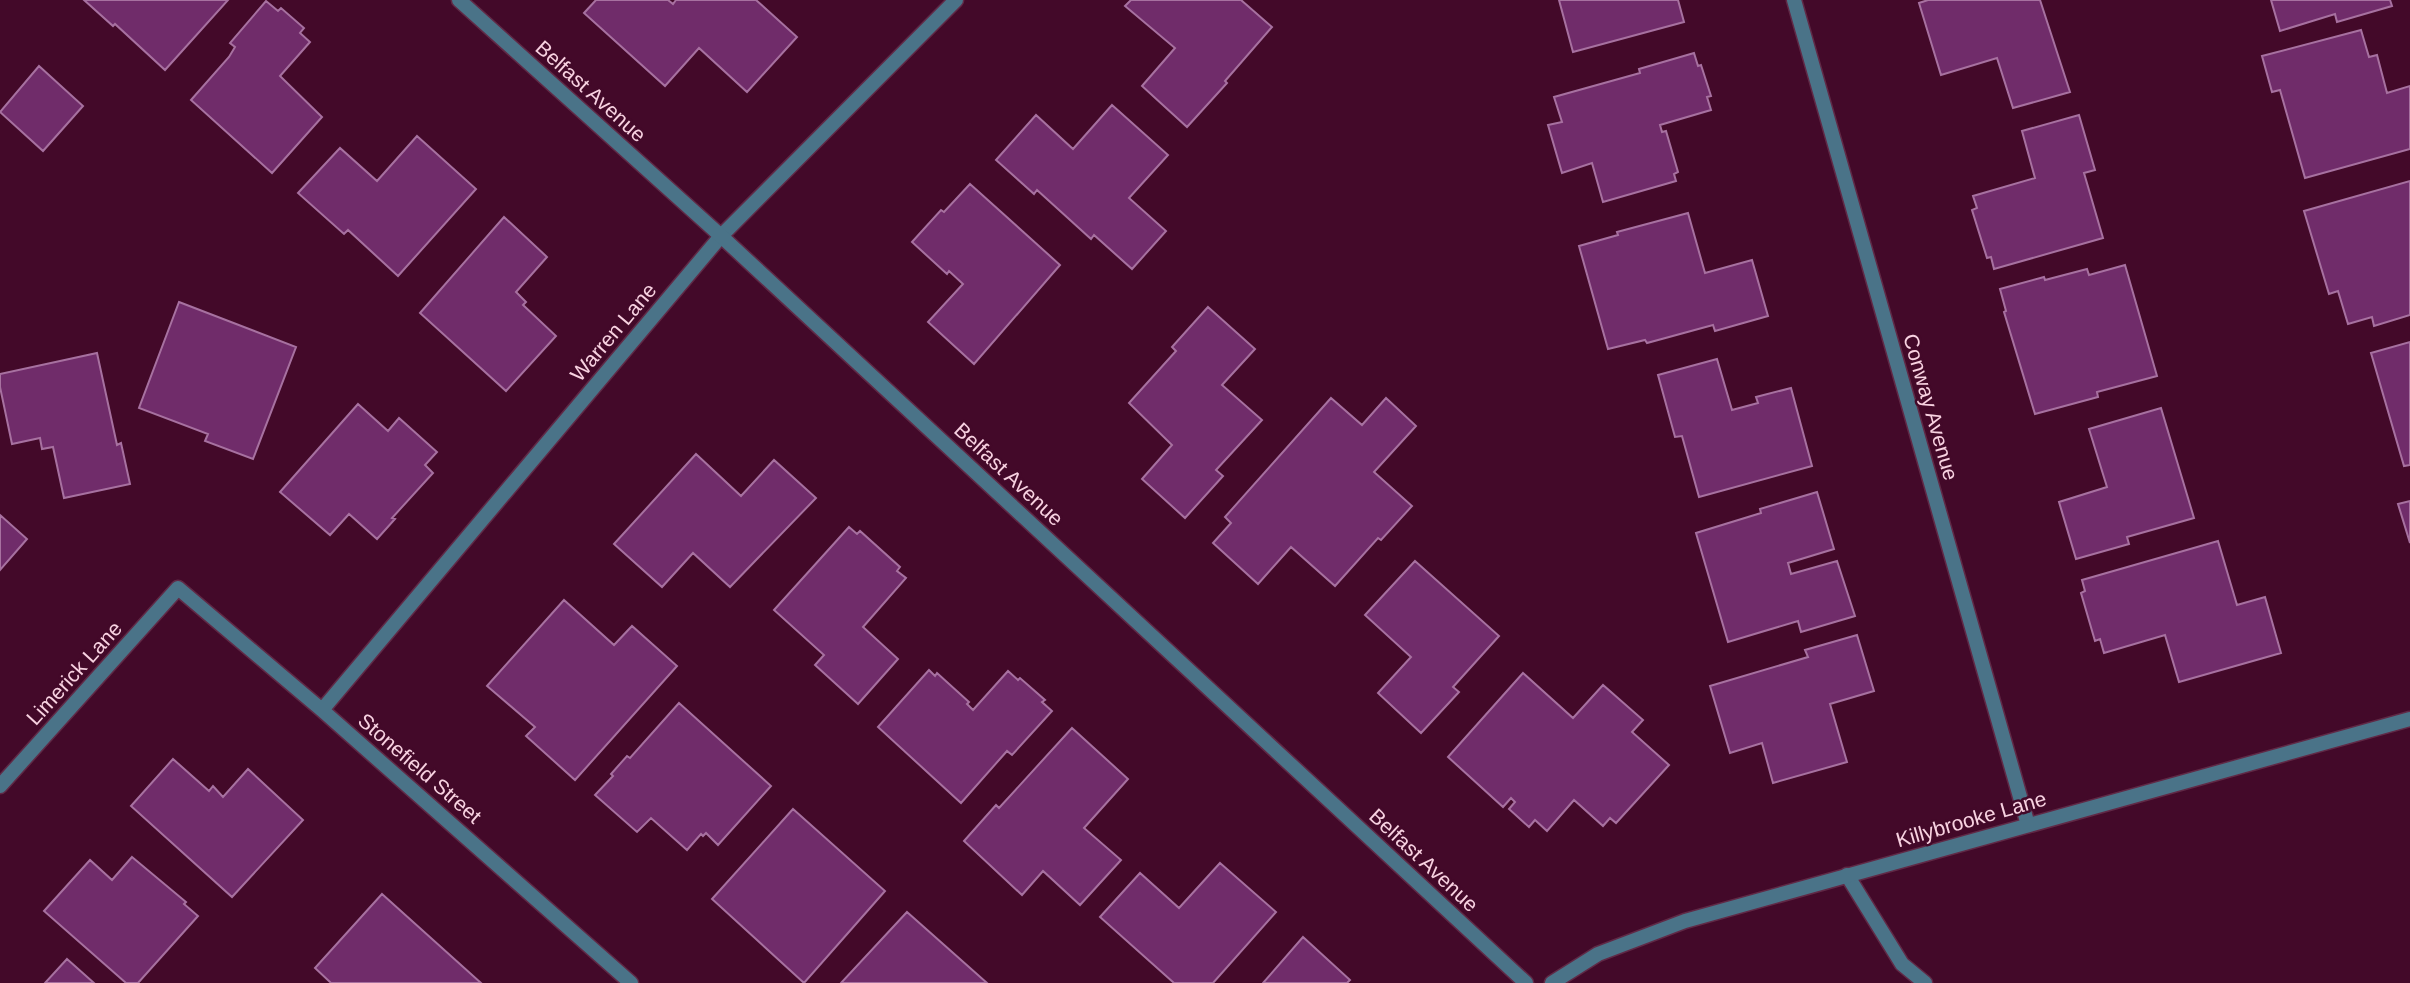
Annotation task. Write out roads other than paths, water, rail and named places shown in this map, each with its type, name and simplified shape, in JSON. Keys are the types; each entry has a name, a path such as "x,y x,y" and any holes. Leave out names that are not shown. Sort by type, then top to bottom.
{"street":[{"name":"Belfast Avenue","path":"459,0 721,236 1526,983"},
{"name":"Warren Lane","path":"322,710 721,236 956,0"},
{"name":"Conway Avenue","path":"1794,0 2028,825"},
{"name":"Stonefield Street","path":"178,588 322,710 631,983"},
{"name":"Limerick Lane","path":"0,786 178,588"},
{"name":"Killybrooke Lane","path":"1552,983 1598,954 1685,921 2410,719"},
{"path":"1847,875 1902,964 1925,983"}]}
